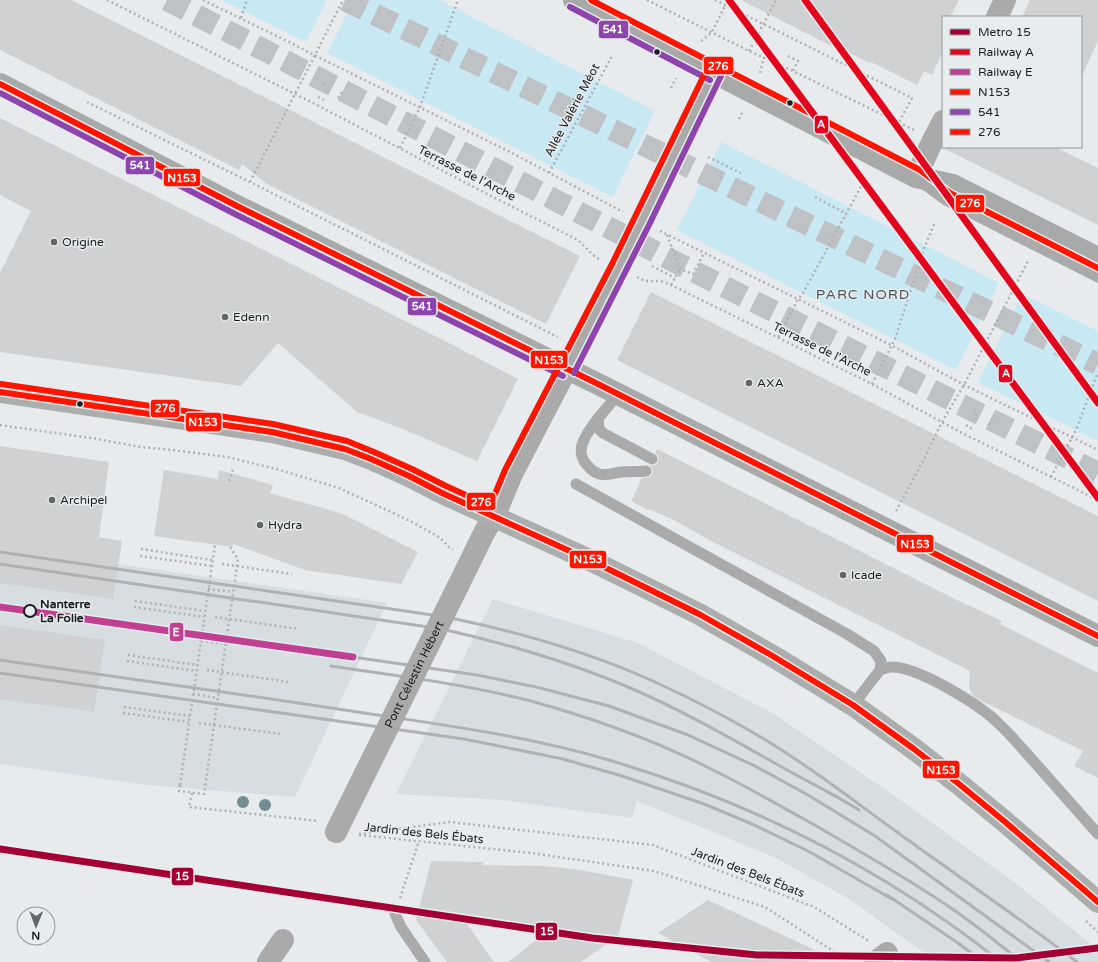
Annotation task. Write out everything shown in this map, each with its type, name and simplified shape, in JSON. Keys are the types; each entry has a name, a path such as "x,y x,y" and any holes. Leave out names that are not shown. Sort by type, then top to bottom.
{"main road":[{"path":"574,0 916,177 953,185 1098,258"},
{"path":"0,84 237,206 619,394 1098,636"},
{"path":"0,392 272,432 345,449 409,476 494,517 594,562 700,614 771,655 853,706 914,749 1004,821 1098,902"}],"street":[{"path":"997,16 1005,0"},
{"name":"Pont Célestin Hébert","path":"339,827 485,531 494,517 512,474 642,222 714,73"},
{"path":"916,177 942,123"},
{"path":"268,962 282,940"}],"lane":[{"path":"916,177 946,200 1098,277"},
{"path":"619,394 598,418 582,444 582,455 584,462 592,470 600,474 646,471"},
{"path":"598,418 599,429 603,433 652,459"},
{"path":"576,484 847,634 874,651 882,661 880,670 853,706"},
{"path":"880,670 890,666 904,668 939,683 985,712 998,722 1098,834"},
{"path":"395,914 401,928 425,962"}],"path":[{"path":"107,0 295,94"},
{"path":"203,0 420,107 625,213"},
{"path":"241,18 247,0"},
{"path":"250,182 343,0"},
{"path":"400,148 420,107 458,0"},
{"path":"647,0 916,131"},
{"path":"715,0 912,98 899,122"},
{"path":"700,41 712,32 728,0"},
{"path":"749,51 776,0"},
{"name":"Allée Valérie Méot","path":"549,173 612,56"},
{"path":"788,56 798,61 793,71"},
{"path":"671,88 676,77"},
{"path":"324,83 328,93"},
{"path":"338,98 343,91"},
{"name":"Terrasse de l'Arche","path":"295,94 486,194 578,240 593,255 600,259"},
{"path":"318,97 324,100"},
{"path":"86,102 250,182 560,338"},
{"path":"739,119 744,110"},
{"path":"708,157 741,173"},
{"path":"778,337 864,181"},
{"path":"815,197 847,214"},
{"path":"872,384 896,339 925,246 935,222"},
{"path":"660,231 891,346 964,385 1098,450"},
{"path":"666,234 680,269 693,274 704,253"},
{"path":"902,500 1036,246"},
{"path":"652,266 675,278"},
{"path":"671,285 680,269"},
{"name":"Terrasse de l'Arche","path":"637,277 645,281 661,281 671,285 872,384 968,437 1051,477"},
{"path":"1098,372 1072,437 1051,477 1098,500"},
{"path":"974,409 977,420"},
{"path":"989,425 992,419"},
{"path":"0,425 98,439 141,447 227,457 280,470 339,488 410,521 439,537 450,548 472,558"},
{"path":"966,425 972,429"},
{"path":"229,481 233,469"},
{"path":"215,545 179,791 192,793 204,794 238,559 230,547"},
{"path":"141,550 212,560"},
{"path":"140,556 212,566"},
{"path":"222,564 292,574"},
{"path":"208,589 233,592"},
{"path":"136,601 205,611"},
{"path":"134,607 204,617"},
{"path":"215,616 299,629"},
{"path":"200,641 226,644"},
{"path":"128,655 197,665"},
{"path":"127,661 196,671"},
{"path":"207,670 288,682"},
{"path":"193,694 218,698"},
{"path":"124,707 190,716"},
{"path":"123,712 189,722"},
{"path":"199,723 280,734"},
{"path":"192,793 190,807 339,827"},
{"name":"Jardin des Bels Ébats","path":"850,962 765,907 654,871 531,853 355,834 450,822 654,844 814,907 881,957"},
{"path":"395,914 419,841"},
{"path":"1083,919 1098,932"}],"shaded area":[{"path":"222,0 327,0 306,42"},
{"path":"354,0 439,0 655,111 613,197 327,53"},
{"path":"721,142 999,283 956,370 677,230"},
{"path":"1022,294 1098,331 1098,441 978,382"},
{"path":"0,547 387,603 295,797 146,785 0,764"},
{"path":"493,599 638,643 774,714 895,796 1014,882 1098,950 1098,962 937,962 849,899 776,858 637,801 632,818 503,800 396,794"}],"building":[{"path":"0,0 71,0 580,256 546,324 267,184 242,164 239,170 0,50"},
{"path":"741,0 959,0 951,16 942,16 942,54 932,75 924,71 917,85 871,62 870,63 839,48 839,50"},
{"path":"1030,0 1098,0 1098,41 1082,76 1082,16 1022,16"},
{"name":"Edenn","path":"0,118 518,379 477,461 403,429 357,412 278,343 241,386 0,352 0,273 31,211 0,195"},
{"path":"943,148 1057,148 1098,168 1098,225"},
{"path":"651,292 1098,516 1098,601 617,360"},
{"name":"Archipel","path":"0,446 109,462 99,537 122,541 113,599 0,583"},
{"name":"Icade","path":"657,449 957,600 1002,621 1000,624 1098,673 1098,778 1074,766 1083,751 972,695 969,687 970,671 707,539 676,521 649,509 648,510 631,501 642,478 650,477 652,474 653,470 650,466 656,465 659,459 655,453"},
{"name":"Hydra","path":"164,470 218,479 219,470 273,485 270,493 343,514 418,552 401,584 305,570 233,544 233,547 154,536"},
{"path":"0,625 105,640 94,712 0,699"},
{"path":"431,861 484,862 482,865 543,866 581,870 633,880 618,936 581,962 508,962 550,929 462,917 494,962 447,962 416,920"},
{"path":"708,900 815,950 808,962 711,962 658,933"}],"tunnel":[{"path":"167,0 683,266 1098,473"},
{"path":"345,0 1098,364"}],"railway":[{"path":"0,552 446,617 526,636 604,661 655,682 733,721 797,760 1077,962"},
{"path":"0,564 442,629 516,648 588,671 654,698 840,798 859,810"},
{"path":"353,657 477,675 536,687 609,706 688,735 755,766 808,795 875,836 1049,962"},
{"path":"0,660 463,728 561,747 625,765 676,782 725,801 774,822 822,846 869,872 914,900 1001,962"},
{"path":"331,666 456,685 531,701 601,723 670,749 750,789 896,872 965,918 1021,962"},
{"path":"0,673 464,739 563,759 622,776 704,804 752,824 808,851 892,899"},
{"path":"887,895 958,943 983,962"}],"metro line":[{"name":"15","path":"0,849 592,938 757,955 1016,958 1098,948"}],"rail line":[{"name":"A","path":"729,0 1098,498"},
{"name":"A","path":"805,0 1098,403"},
{"name":"E","path":"0,607 353,657"}],"transit line":[{"name":"276","path":"591,0 920,170 950,193 1098,268"},
{"name":"541","path":"570,7 710,80"},
{"name":"276","path":"1,384 273,424 347,441 412,469 490,506 505,470 612,264 707,69"},
{"name":"541","path":"574,373 649,225 721,76"},
{"name":"N153","path":"0,84 237,206 600,385 1098,636"},
{"name":"541","path":"0,93 233,213 563,376"},
{"name":"N153","path":"0,392 272,432 345,449 409,476 442,493 594,562 699,614 771,655 853,705 959,784 1098,902"}],"place":[{"name":"Origine","path":"54,242"},
{"name":"Edenn","path":"225,317"},
{"name":"AXA","path":"749,383"},
{"name":"Archipel","path":"52,500"},
{"name":"Hydra","path":"260,525"},
{"name":"Icade","path":"843,575"},
{"name":"Nanterre La Folie","path":"30,611"}],"district":[{"name":"PARC NORD","path":"863,294"}]}
